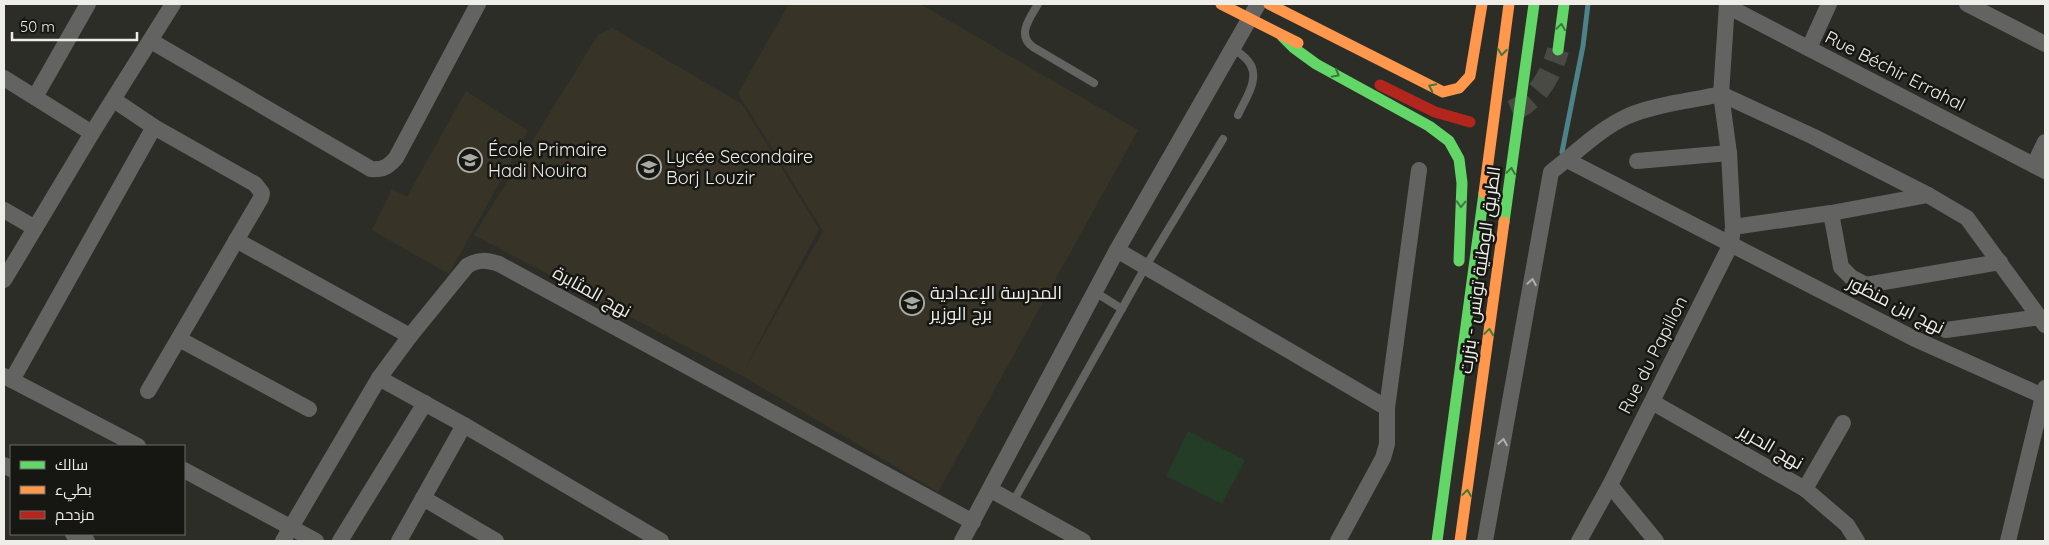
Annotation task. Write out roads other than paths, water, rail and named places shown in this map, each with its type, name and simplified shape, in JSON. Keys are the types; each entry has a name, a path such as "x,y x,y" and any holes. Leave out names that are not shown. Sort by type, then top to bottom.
{"main road":[{"path":"1221,4 1436,113 1470,122"},
{"path":"1269,4 1442,92 1459,88 1470,76 1482,4"},
{"path":"1447,474 1447,408 1458,307 1498,4"},
{"name":"الطريق الوطنية تونس - بنزرت","path":"1437,541 1509,4"},
{"name":"الطريق الوطنية تونس - بنزرت","path":"1460,541 1534,4"},
{"path":"1558,50 1564,4"},
{"path":"1282,36 1294,48 1316,64 1430,126 1449,141 1459,159 1462,183 1459,272"}],"street":[{"path":"34,97 88,4"},
{"path":"4,280 92,133 173,4"},
{"path":"151,41 371,169 380,170 389,166 396,158 478,4"},
{"path":"962,541 1118,250 1258,4"},
{"path":"1809,48 1829,4"},
{"path":"1968,4 2045,44"},
{"name":"Rue Béchir Errahal","path":"1727,5 2040,168"},
{"name":"Rue du Papillon","path":"1579,541 1652,402 1731,244 1733,227 1729,153 1721,94 1727,5"},
{"path":"4,78 92,133"},
{"path":"1485,541 1551,172 1612,125 1629,116 1721,94 1812,136 1928,195 1967,218 2043,321"},
{"path":"114,100 154,127 255,184 262,193 261,198 148,391"},
{"path":"133,445 118,442 8,378 154,127"},
{"path":"2040,168 2045,142"},
{"path":"1637,161 1729,153"},
{"name":"نهج ابن منظور","path":"1567,160 1915,339 2045,394"},
{"path":"1338,541 1383,458 1387,444 1387,408 1419,170"},
{"path":"1733,227 1831,213 1928,195"},
{"path":"4,210 35,228"},
{"path":"1831,213 1841,267 1851,277 1866,285 2000,262"},
{"path":"236,240 410,336"},
{"path":"1118,250 1387,408"},
{"name":"نهج المثابرة","path":"282,541 379,378 410,336 467,266 477,261 487,260 499,264 973,522"},
{"path":"1946,330 2043,321"},
{"path":"179,339 309,409"},
{"path":"379,378 464,425 661,541"},
{"path":"2008,541 2045,394"},
{"name":"نهج الحرير","path":"1652,402 1805,489 1847,525 1857,541"},
{"path":"340,541 425,404"},
{"path":"1805,489 1844,423"},
{"path":"400,541 464,425"},
{"path":"185,471 316,541"},
{"path":"1610,484 1656,541"},
{"path":"991,490 1083,541"},
{"path":"423,498 496,541"},
{"path":"75,535 87,541"}],"lane":[{"path":"1038,4 1024,31 1026,41 1033,47 1094,82"},
{"path":"1233,48 1248,61 1253,70 1254,80 1238,115"},
{"path":"1013,502 1146,266 1223,139"},
{"path":"1095,292 1122,308"}],"waterway":[{"path":"1562,152 1583,46 1588,4"}],"tunnel":[{"path":"1512,111 1536,94 1547,78 1558,50"}],"place":[{"name":"École Primaire Hadi Nouira","path":"470,160"},
{"name":"Lycée Secondaire Borj Louzir","path":"649,167"},
{"name":"المدرسة الإعدادية برج الوزير","path":"912,303"}]}
